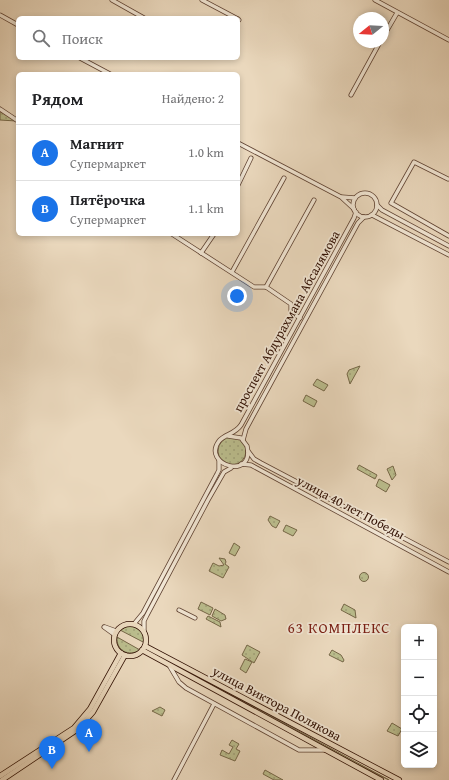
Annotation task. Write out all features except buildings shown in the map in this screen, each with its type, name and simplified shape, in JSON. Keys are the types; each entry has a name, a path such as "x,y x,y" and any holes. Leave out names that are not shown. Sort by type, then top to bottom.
{"main road":[{"path":"134,624 144,631 146,639 144,648 134,655 123,654 114,641 116,633 123,625 134,624"},
{"name":"улица Виктора Полякова","path":"144,648 169,664 381,780"},
{"name":"улица Виктора Полякова","path":"144,648 391,778 399,780"},
{"path":"0,776 74,728 90,709 123,654"},
{"path":"2,780 78,729 93,712 123,654"}],"street":[{"path":"112,0 141,16"},
{"path":"122,5 125,0"},
{"path":"202,0 232,16"},
{"path":"375,0 449,40"},
{"path":"389,27 397,13"},
{"path":"0,15 16,24"},
{"path":"351,95 377,48"},
{"path":"84,60 106,72"},
{"path":"0,109 16,120"},
{"path":"240,144 341,197 355,211 364,217 372,215 449,255"},
{"path":"240,181 251,158"},
{"path":"448,179 414,162 391,203 449,236"},
{"path":"232,272 284,178"},
{"path":"341,197 355,198 361,194 368,193 375,198 377,205 382,210 449,246"},
{"path":"355,198 353,204 355,211"},
{"path":"266,287 314,200"},
{"path":"372,215 377,205"},
{"name":"проспект Абдурахмана Абсалямова","path":"228,436 238,431 354,218 355,211"},
{"name":"проспект Абдурахмана Абсалямова","path":"244,440 246,429 256,410 358,223 364,217"},
{"path":"175,236 254,287 266,287 291,304 293,306 291,312 300,318"},
{"path":"201,253 213,236"},
{"path":"134,624 143,613 217,474 219,460 216,451 217,446 223,438 228,436 238,436 244,440 248,450 246,458 241,464 224,472 147,615 144,621 144,631"},
{"name":"улица 40 лет Победы","path":"248,450 254,459 449,562"},
{"path":"219,460 223,464 232,467"},
{"name":"улица 40 лет Победы","path":"241,464 251,465 449,572"},
{"path":"179,610 195,618"},
{"path":"169,664 184,687 299,750 328,750"},
{"path":"174,780 214,704"}],"green space":[{"path":"0,111 16,121 0,120"},
{"path":"360,366 350,384 347,374 349,370"},
{"path":"317,379 328,385 324,391 313,385"},
{"path":"306,395 317,401 314,407 303,401"},
{"path":"232,437 242,441 246,451 242,461 232,465 222,461 218,451 222,441"},
{"path":"359,465 377,475 375,479 357,469"},
{"path":"393,466 396,475 392,480 387,469"},
{"path":"379,479 390,485 386,492 376,486"},
{"path":"270,516 280,521 276,528 272,526 268,520"},
{"path":"286,525 297,530 293,536 283,531"},
{"path":"234,543 240,547 235,556 229,553"},
{"path":"219,558 225,559 225,564 229,567 223,578 209,571 213,563 219,566 224,565"},
{"path":"362,573 366,573 368,577 366,581 362,581 360,579 360,575"},
{"path":"201,602 213,608 210,615 198,609"},
{"path":"344,604 355,610 356,618 341,610"},
{"path":"215,609 225,615 226,619 221,621 212,616"},
{"path":"208,616 220,622 221,627 206,619"},
{"path":"127,626 138,628 142,632 144,638 143,642 120,630"},
{"path":"117,637 140,650 132,653 124,651 117,642"},
{"path":"247,645 260,652 254,663 242,655"},
{"path":"147,649 389,780 359,765"},
{"path":"332,650 341,655 344,660 343,662 329,655"},
{"path":"245,659 252,662 246,673 240,669"},
{"path":"160,707 165,710 162,716 152,711"},
{"path":"392,723 401,728 398,736 387,731"},
{"path":"232,740 239,744 236,749 240,751 235,761 220,755 222,750 229,754 233,747 229,745"},
{"path":"265,770 283,780 274,780 263,774"}],"place":[{"name":"Магнит","path":"89,752"},
{"name":"Пятёрочка","path":"52,769"}],"district":[{"name":"63 КОМПЛЕКС","path":"339,628"}]}
